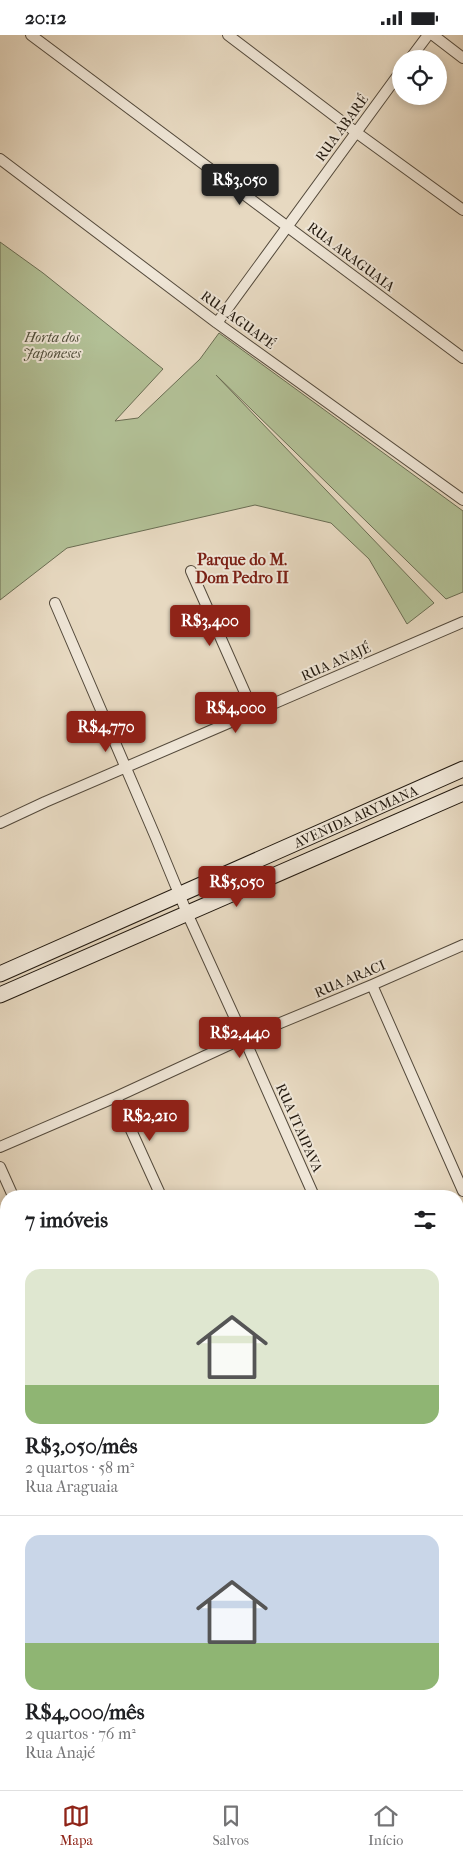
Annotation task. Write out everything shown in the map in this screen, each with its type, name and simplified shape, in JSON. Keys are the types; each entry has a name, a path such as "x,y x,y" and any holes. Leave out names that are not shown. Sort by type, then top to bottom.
{"main road":[{"name":"AVENIDA ARYMANA","path":"0,974 463,769"},
{"name":"AVENIDA ARYMANA","path":"0,995 463,793"}],"street":[{"name":"RUA ARAGUAIA","path":"32,35 463,358"},
{"path":"228,35 357,133 463,210"},
{"path":"417,50 428,35"},
{"path":"433,35 463,58"},
{"name":"RUA ABARÉ","path":"217,323 392,84"},
{"name":"RUA AGUAPÉ","path":"0,159 217,323 463,500"},
{"path":"191,571 254,713"},
{"name":"RUA ITAIPAVA","path":"55,603 187,913 311,1190"},
{"name":"RUA ANAJÉ","path":"0,823 463,622"},
{"name":"RUA ARACI","path":"0,1147 116,1097 244,1038 463,945"},
{"path":"372,985 463,1190"},
{"path":"116,1097 158,1190"},
{"path":"0,1167 10,1190"}],"green space":[{"name":"Horta dos Japoneses","path":"0,242 43,273 163,369 115,421 138,418 200,359 219,333 463,511 463,592 446,599 216,375 434,603 407,624 369,559 331,523 255,505 67,548 0,600"}],"district":[{"name":"Parque do M. Dom Pedro II","path":"242,568"}]}
